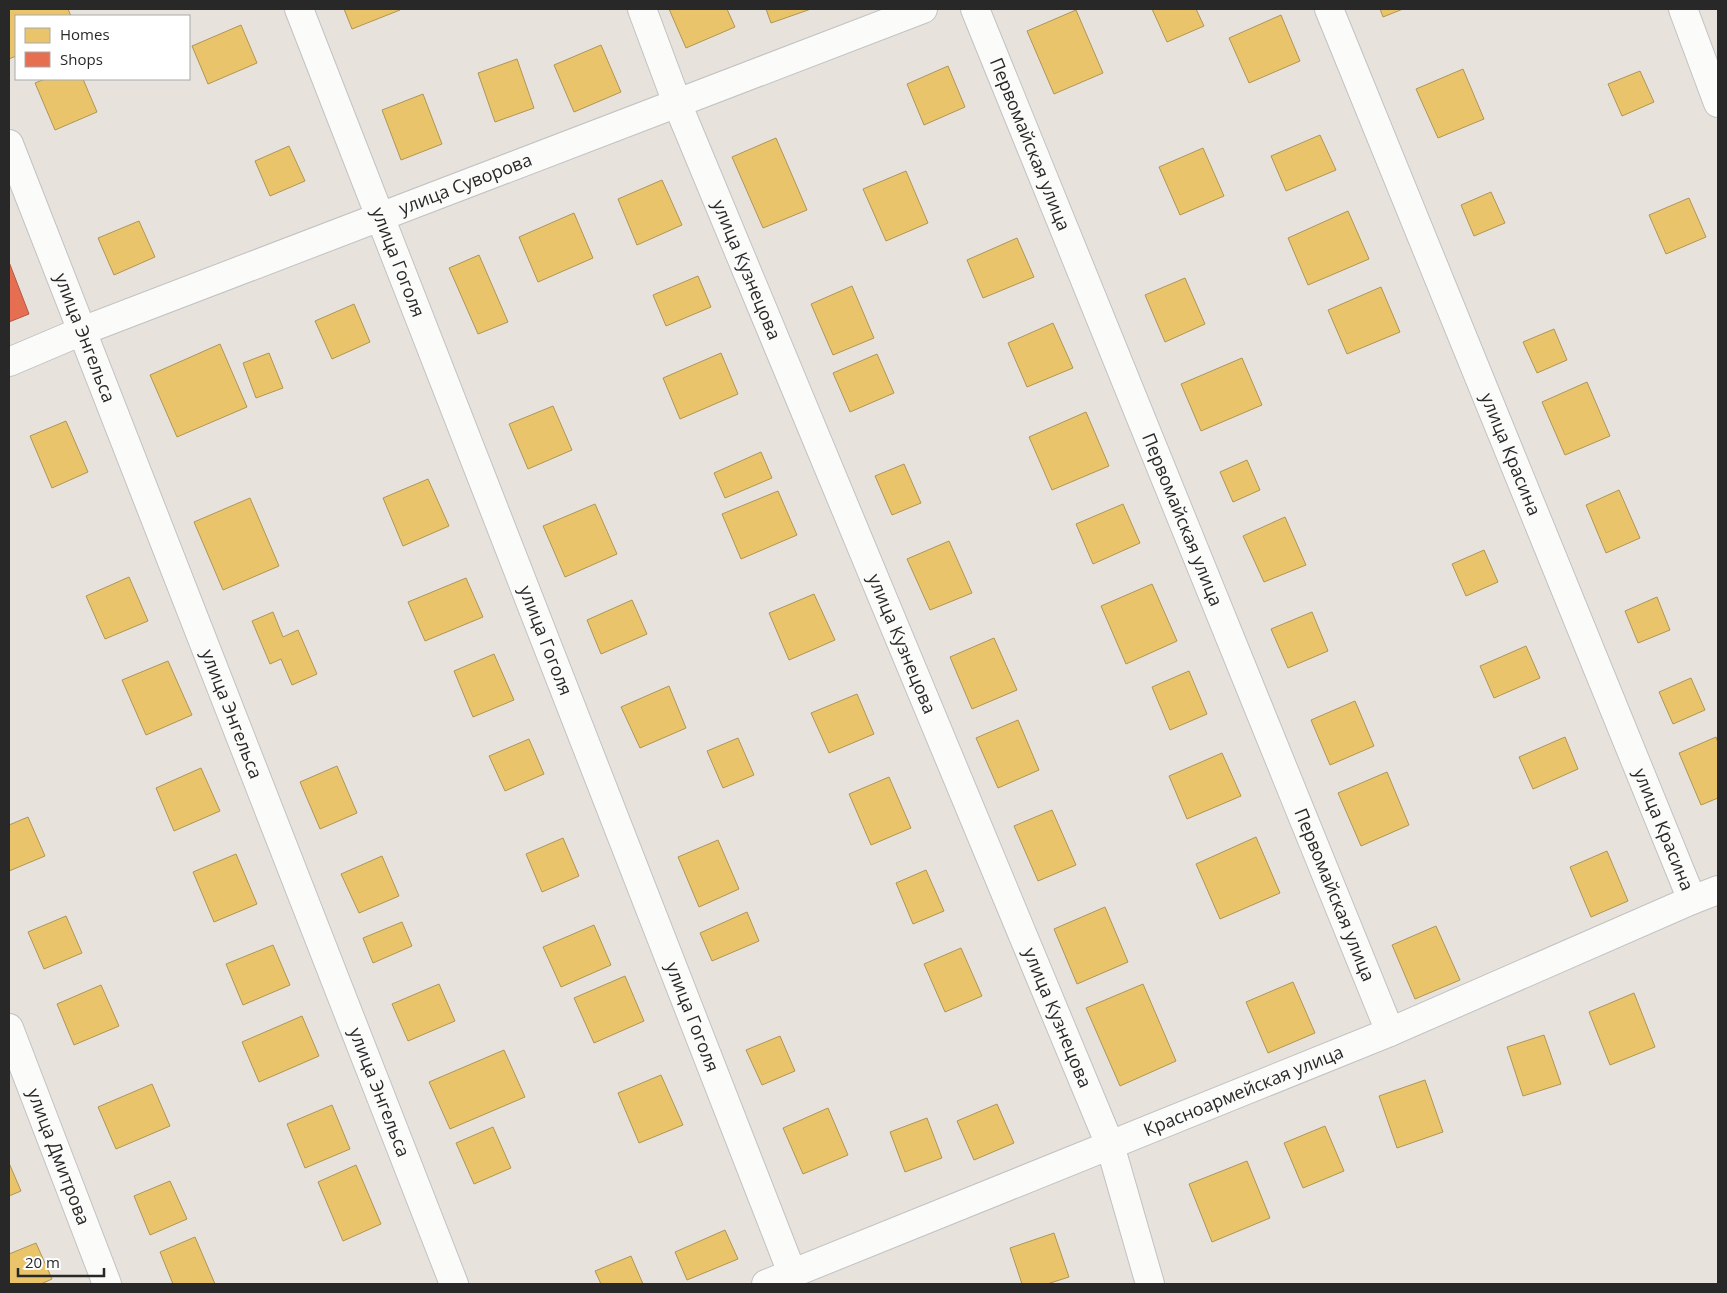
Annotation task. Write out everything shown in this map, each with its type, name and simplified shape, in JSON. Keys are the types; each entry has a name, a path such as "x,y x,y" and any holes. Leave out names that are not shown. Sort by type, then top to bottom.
{"street":[{"name":"улица Гоголя","path":"299,9 792,1273"},
{"name":"улица Кузнецова","path":"642,9 677,103 1110,1145 1150,1284"},
{"name":"улица Суворова","path":"9,362 82,331 923,9"},
{"name":"Первомайская улица","path":"975,9 1390,1032"},
{"name":"улица Красина","path":"1329,9 1692,900"},
{"path":"1683,9 1718,103"},
{"name":"улица Энгельса","path":"9,144 454,1284"},
{"name":"Красноармейская улица","path":"766,1284 1390,1032 1718,890"},
{"name":"улица Дмитрова","path":"9,1028 108,1284"}],"building: Homes":[{"path":"9,9 68,9 71,15 15,15 15,56 9,59"},
{"path":"344,9 400,9 400,10 352,29"},
{"path":"669,9 727,9 735,27 686,48"},
{"path":"766,9 811,9 771,23"},
{"path":"1152,9 1196,9 1204,26 1167,42"},
{"path":"1380,9 1403,9 1383,17"},
{"path":"1076,10 1103,73 1054,94 1027,31"},
{"path":"1281,15 1300,61 1249,83 1229,38"},
{"path":"241,25 257,63 208,84 192,46"},
{"path":"601,45 621,92 574,112 554,65"},
{"path":"517,59 534,108 495,122 478,73"},
{"path":"948,66 965,107 924,125 907,84"},
{"path":"1463,69 1484,119 1438,138 1416,89"},
{"path":"1640,71 1654,102 1622,116 1608,84"},
{"path":"42,80 83,80 97,112 55,130 35,83"},
{"path":"423,94 442,144 401,160 382,110"},
{"path":"1320,135 1336,170 1286,191 1271,156"},
{"path":"776,138 807,210 763,228 732,157"},
{"path":"289,146 305,181 270,196 255,161"},
{"path":"1203,148 1224,196 1180,215 1159,167"},
{"path":"906,171 928,223 886,241 863,189"},
{"path":"662,180 682,225 637,245 618,199"},
{"path":"1491,192 1505,223 1474,236 1461,205"},
{"path":"1689,198 1706,237 1666,254 1649,215"},
{"path":"1348,211 1369,259 1308,285 1288,238"},
{"path":"574,213 593,258 538,282 519,237"},
{"path":"139,221 155,257 114,275 98,238"},
{"path":"1017,238 1034,277 983,298 967,260"},
{"path":"479,255 508,322 478,334 449,268"},
{"path":"698,276 711,307 666,326 653,295"},
{"path":"1185,278 1205,324 1165,342 1145,295"},
{"path":"852,286 874,338 833,355 811,304"},
{"path":"1381,287 1400,332 1347,354 1328,310"},
{"path":"354,304 370,342 332,359 315,321"},
{"path":"1053,323 1073,368 1027,387 1008,343"},
{"path":"1554,329 1567,360 1537,373 1523,342"},
{"path":"220,344 247,407 177,437 150,375"},
{"path":"269,353 283,388 256,398 243,363"},
{"path":"721,353 738,394 680,419 663,378"},
{"path":"877,354 894,393 850,412 833,373"},
{"path":"1242,358 1262,405 1201,431 1181,384"},
{"path":"1587,382 1610,436 1565,455 1542,402"},
{"path":"553,406 572,450 528,469 509,424"},
{"path":"1086,412 1109,466 1052,490 1029,437"},
{"path":"66,421 88,472 52,488 30,436"},
{"path":"761,452 772,478 725,498 714,473"},
{"path":"1247,460 1260,490 1233,502 1220,472"},
{"path":"904,464 921,503 892,515 875,476"},
{"path":"428,479 449,526 403,546 383,498"},
{"path":"1619,490 1640,538 1606,553 1586,505"},
{"path":"778,491 797,535 741,559 722,514"},
{"path":"250,498 279,566 223,590 194,522"},
{"path":"595,504 617,554 565,577 543,526"},
{"path":"1123,504 1140,543 1093,564 1076,524"},
{"path":"1285,517 1306,565 1264,582 1243,536"},
{"path":"949,541 972,593 930,610 907,559"},
{"path":"1484,550 1498,582 1466,596 1452,564"},
{"path":"129,577 148,621 105,639 86,596"},
{"path":"466,578 483,617 425,641 408,602"},
{"path":"1152,584 1177,641 1126,664 1101,606"},
{"path":"814,594 835,640 789,660 769,613"},
{"path":"1657,597 1670,630 1638,643 1625,611"},
{"path":"632,600 647,634 601,654 587,620"},
{"path":"273,612 283,637 298,630 317,674 292,685 281,659 270,664 252,621"},
{"path":"1312,612 1328,651 1288,668 1271,629"},
{"path":"994,638 1017,690 972,709 950,657"},
{"path":"1526,646 1540,678 1494,698 1480,666"},
{"path":"494,654 514,700 473,717 454,671"},
{"path":"168,661 192,715 146,735 122,680"},
{"path":"1189,671 1207,714 1170,730 1152,687"},
{"path":"1691,678 1705,710 1673,724 1659,692"},
{"path":"669,686 686,728 640,748 621,707"},
{"path":"857,694 874,734 829,753 811,713"},
{"path":"1355,701 1374,746 1330,765 1311,720"},
{"path":"1018,720 1039,770 998,788 976,738"},
{"path":"1565,737 1578,769 1533,789 1519,757"},
{"path":"1716,737 1718,743 1718,798 1701,805 1679,753"},
{"path":"738,738 754,775 723,788 707,751"},
{"path":"529,739 544,774 505,791 489,756"},
{"path":"1222,753 1241,796 1187,819 1169,776"},
{"path":"337,766 357,813 320,829 300,782"},
{"path":"201,768 220,811 174,831 156,788"},
{"path":"1387,772 1409,825 1361,846 1338,793"},
{"path":"889,777 911,828 871,845 849,794"},
{"path":"1052,810 1076,865 1038,881 1014,826"},
{"path":"28,817 45,856 9,871 9,825"},
{"path":"1256,837 1280,893 1220,919 1196,864"},
{"path":"563,838 579,876 542,892 526,854"},
{"path":"718,840 739,889 699,907 678,857"},
{"path":"1607,851 1628,901 1591,917 1570,867"},
{"path":"236,854 257,904 214,922 193,872"},
{"path":"382,856 399,896 359,913 341,874"},
{"path":"926,870 944,911 913,924 896,883"},
{"path":"1105,907 1128,962 1077,984 1054,929"},
{"path":"747,912 759,941 712,961 700,933"},
{"path":"66,916 82,953 44,969 28,932"},
{"path":"402,922 412,946 373,963 363,938"},
{"path":"594,925 611,965 561,987 543,947"},
{"path":"1436,926 1460,980 1415,999 1392,945"},
{"path":"273,945 290,985 243,1005 226,964"},
{"path":"961,948 982,996 945,1012 924,964"},
{"path":"625,976 644,1021 594,1043 574,998"},
{"path":"1293,982 1315,1033 1268,1053 1246,1002"},
{"path":"439,984 455,1021 408,1041 392,1004"},
{"path":"1143,984 1176,1061 1120,1086 1086,1008"},
{"path":"101,985 119,1026 74,1045 57,1004"},
{"path":"1634,993 1655,1047 1610,1065 1589,1012"},
{"path":"302,1016 319,1056 259,1082 242,1042"},
{"path":"1544,1035 1561,1084 1523,1096 1507,1047"},
{"path":"780,1036 795,1071 762,1085 746,1050"},
{"path":"504,1050 525,1097 450,1129 429,1082"},
{"path":"661,1075 683,1125 639,1143 618,1093"},
{"path":"1425,1080 1443,1132 1397,1148 1379,1096"},
{"path":"152,1084 170,1126 116,1149 98,1107"},
{"path":"997,1104 1014,1143 974,1160 957,1121"},
{"path":"332,1105 350,1149 305,1168 287,1124"},
{"path":"828,1108 848,1155 803,1174 783,1128"},
{"path":"927,1118 942,1158 905,1172 890,1132"},
{"path":"1325,1126 1344,1171 1303,1188 1284,1143"},
{"path":"493,1127 511,1168 474,1184 456,1143"},
{"path":"1247,1161 1270,1218 1212,1242 1189,1184"},
{"path":"9,1163 21,1191 9,1196"},
{"path":"356,1165 381,1224 343,1241 318,1182"},
{"path":"170,1181 187,1219 150,1235 134,1196"},
{"path":"725,1230 738,1259 687,1280 675,1252"},
{"path":"1054,1233 1069,1277 1047,1284 1022,1284 1010,1248"},
{"path":"195,1237 215,1284 173,1284 160,1252"},
{"path":"36,1243 52,1279 41,1284 9,1284 9,1254"},
{"path":"631,1256 643,1284 601,1284 595,1271"}],"building: Shops":[{"path":"9,262 29,314 9,322"}]}
